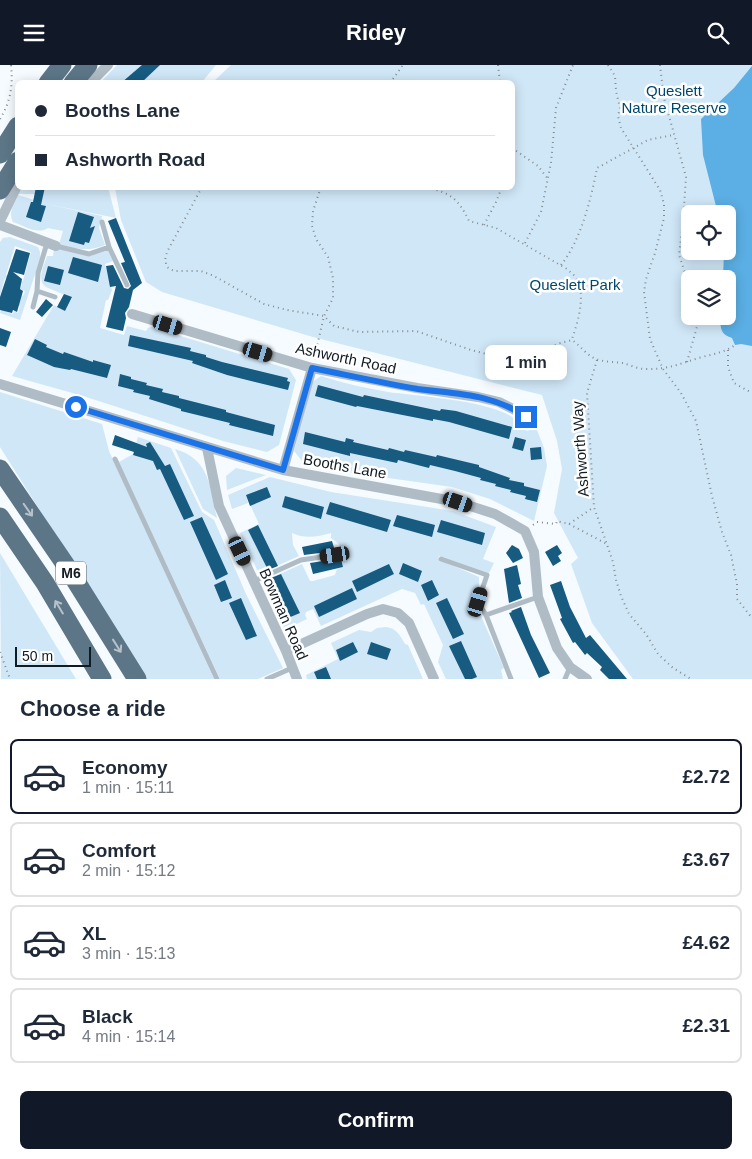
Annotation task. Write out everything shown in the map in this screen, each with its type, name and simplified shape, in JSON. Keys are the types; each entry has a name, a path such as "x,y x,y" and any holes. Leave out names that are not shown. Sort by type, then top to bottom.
{"highway":[{"path":"50,80 62,65"},
{"path":"76,80 88,65"},
{"path":"0,190 6,153 15,133"},
{"name":"M6","path":"0,469 67,567 138,679"},
{"name":"M6","path":"0,517 45,583 102,679"}],"street":[{"path":"93,80 108,65"},
{"path":"15,190 0,223 52,244"},
{"name":"Ashworth Road","path":"132,314 312,368 418,389 478,397 499,402 526,417"},
{"path":"283,470 312,368"},
{"name":"Booths Lane","path":"0,384 283,470 458,502 495,514 525,531"},
{"name":"Bowman Road","path":"207,448 219,506 297,679"},
{"path":"525,531 534,551 538,597 557,648 570,667 587,679"},
{"path":"286,651 367,614 383,609 398,613 410,623 434,679"}],"lane":[{"path":"102,222 109,247 127,285"},
{"path":"32,307 37,291 38,273 52,244 89,254 109,247"},
{"path":"37,291 55,297"},
{"path":"115,459 217,679"},
{"path":"254,581 301,560 335,555"},
{"path":"441,559 486,575 478,602 486,615 511,679"},
{"path":"486,615 538,597"},
{"path":"565,679 570,667"},
{"path":"267,679 292,668"}],"path":[{"path":"0,119 11,95 13,83 11,65"},
{"path":"393,80 402,65"},
{"path":"498,65 500,80"},
{"path":"525,243 541,212 551,163 556,108 573,65"},
{"path":"608,65 615,76 620,108 618,116 621,128 660,190 664,204 664,218 644,292 650,339 662,369 681,393 696,421 712,495 722,532 731,555 737,584 737,599 752,618"},
{"path":"660,65 664,98 686,177 679,255 684,270"},
{"path":"561,265 568,255 591,201 597,168 648,140 673,135"},
{"path":"515,151 538,165 548,179"},
{"path":"200,190 167,252 165,260 167,267 174,271 201,271 208,273 264,304 324,316 334,326 359,332 396,333 416,331 522,366 557,343 572,340 580,345 587,354 597,360 623,363 643,369 662,369 678,366 728,350 735,345"},
{"path":"312,368 324,316 333,298 333,278 328,257 316,239 312,226 313,211 320,190"},
{"path":"434,190 454,198 464,211 468,221 496,228 568,269 577,279 579,287 580,317 572,340"},
{"path":"484,225 501,190"},
{"path":"687,362 697,325"},
{"path":"728,350 728,367 734,383 752,393"},
{"name":"Ashworth Way","path":"597,360 587,393 594,507 608,545 618,588 629,614 646,634 663,660 691,679"},
{"path":"570,524 594,507"},
{"path":"525,531 537,522 556,524 557,521 570,524 608,545"},
{"path":"0,651 10,679"}],"green space":[{"path":"117,65 216,65 204,80 103,80"},
{"name":"Queslett Park","path":"231,65 752,65 752,679 633,679 592,623 571,564 578,558 554,513 562,469 557,441 542,395 313,337 162,292 146,282 121,220 115,190 515,190 515,80 215,80"},
{"path":"21,190 109,190 116,218 42,203 102,216 99,228 105,245 92,249 82,249 59,244 63,231 48,228 40,231 26,228 13,222 12,209 18,195 41,202 43,196 18,194"},
{"path":"10,237 38,247 40,252 40,259 20,320 0,313 1,310 13,314 14,311 18,313 20,306 15,304 19,295 23,296 25,291 20,289 22,284 5,278 0,295 0,242 3,238","holes":["15,246 31,252 23,281 6,275"]},
{"path":"54,248 91,256 107,249 113,261 105,264 112,290 108,300 106,300 100,328 124,335 127,326 146,331 151,327 289,369 296,380 279,445 267,452 223,441 83,396 12,376 54,305 65,311 72,298 43,284 41,277 47,256 53,256"},
{"path":"321,376 388,392 479,405 511,416 519,424 519,428 528,431 535,425 544,448 547,466 534,521 490,499 452,487 346,472 302,461 294,451 311,383"},
{"path":"0,392 102,424 109,451 214,679 146,679 0,447"},
{"path":"138,437 171,448 202,512 214,520 246,594 283,668 258,679 220,679 119,462 133,454"},
{"path":"175,449 196,460 202,467 210,485 217,518 203,509"},
{"path":"236,468 266,475 227,490 226,476"},
{"path":"270,477 331,492 453,511 496,527 483,559 494,563 489,573 439,556 438,559 479,577 479,592 476,605 504,668 501,670 503,679 446,679 438,662 443,645 424,604 421,605 415,593 402,589 321,626 313,609 306,612 307,619 286,629 262,582 302,564 310,581 335,575 337,569 343,567 339,544 331,538 331,533 311,537 292,533 293,545 299,556 259,574 240,533 259,524 247,498 248,503 232,509 228,495"},
{"path":"0,553 76,679 1,679"},
{"path":"386,627 395,630 405,644 408,645 423,679 307,679 306,675 338,659 331,643 359,630 371,632 377,628"}],"water":[{"path":"752,66 752,346 735,345 732,338 725,335 721,327 721,325 736,325 736,270 723,270 724,260 736,260 736,205 716,205 703,155 701,119 734,88"}],"building":[{"path":"142,65 160,65 144,80 124,80"},
{"path":"35,190 44,190 41,205 46,206 41,222 26,217 31,202 33,202"},
{"path":"78,212 94,217 90,228 95,226 89,243 85,242 84,245 69,241"},
{"path":"116,218 142,283 133,290 129,307 125,313 126,318 123,331 106,327 116,286 110,287 106,266 113,265 124,288 128,289 131,286 121,263 125,262 108,221"},
{"path":"16,249 30,253 24,275 13,272 22,279 20,289 23,291 17,312 13,310 12,313 0,310 0,297"},
{"path":"73,257 102,265 98,282 68,273"},
{"path":"48,266 64,270 60,285 44,281"},
{"path":"64,294 72,297 65,311 57,307"},
{"path":"46,299 53,305 42,317 36,312"},
{"path":"0,328 11,332 6,347 0,345"},
{"path":"130,335 191,348 190,351 222,362 288,378 287,381 290,382 288,390 227,375 192,363 193,361 128,346"},
{"path":"35,339 47,345 46,347 63,354 64,352 93,362 93,360 111,365 107,378 54,367 27,355"},
{"path":"120,374 147,383 146,385 163,389 162,392 179,396 179,398 275,425 273,436 181,411 181,409 149,399 150,396 118,386"},
{"path":"318,385 363,397 364,395 440,411 441,409 456,411 512,427 509,439 449,422 433,419 433,421 356,407 315,396"},
{"path":"305,432 345,442 346,438 354,440 353,442 388,450 389,448 404,452 405,450 436,457 437,455 479,465 479,467 510,478 509,480 524,483 524,486 540,490 537,502 525,499 526,496 510,492 511,490 495,486 496,484 480,480 481,478 455,471 430,465 429,468 398,460 397,463 350,453 350,456 303,444"},
{"path":"115,435 147,447 146,444 150,442 165,466 170,464 194,516 184,520 160,469 157,470 153,461 133,455 134,452 112,445"},
{"path":"515,437 526,440 523,451 512,448"},
{"path":"541,447 542,459 531,460 530,448"},
{"path":"267,487 271,497 250,506 246,495"},
{"path":"285,496 324,507 321,519 282,507"},
{"path":"330,502 391,520 387,532 326,514"},
{"path":"397,515 435,525 432,537 393,526"},
{"path":"202,517 228,574 216,580 190,522"},
{"path":"441,520 485,533 482,545 437,532"},
{"path":"258,525 278,566 268,570 248,530"},
{"path":"332,541 335,551 304,555 302,547"},
{"path":"512,545 519,549 523,558 513,563 506,553"},
{"path":"557,545 562,553 558,556 561,561 553,566 545,552"},
{"path":"341,559 343,567 313,574 310,563"},
{"path":"403,563 422,571 418,582 399,574"},
{"path":"389,564 394,574 357,592 352,581"},
{"path":"517,565 521,584 518,585 522,598 509,603 504,569"},
{"path":"281,574 300,613 288,618 271,578"},
{"path":"225,580 232,598 221,602 214,585"},
{"path":"432,580 439,595 428,601 421,585"},
{"path":"561,581 570,607 586,638 590,635 627,679 609,679 600,670 602,667 587,653 585,655 575,642 573,643 560,619 562,618 550,585"},
{"path":"352,588 357,599 319,617 314,606"},
{"path":"241,598 257,636 246,640 229,603"},
{"path":"447,598 464,634 453,639 436,603"},
{"path":"521,607 531,635 550,673 539,678 509,613"},
{"path":"461,641 477,677 472,679 465,679 449,646"},
{"path":"353,642 358,652 340,661 336,650"},
{"path":"371,642 391,649 387,660 367,654"},
{"path":"326,667 331,679 317,679 314,672"}],"route":[{"path":"76,407 283,470 312,368 418,389 478,397 499,402 526,417"}],"park label":[{"name":"Queslett Nature Reserve","path":"674,98"}]}
